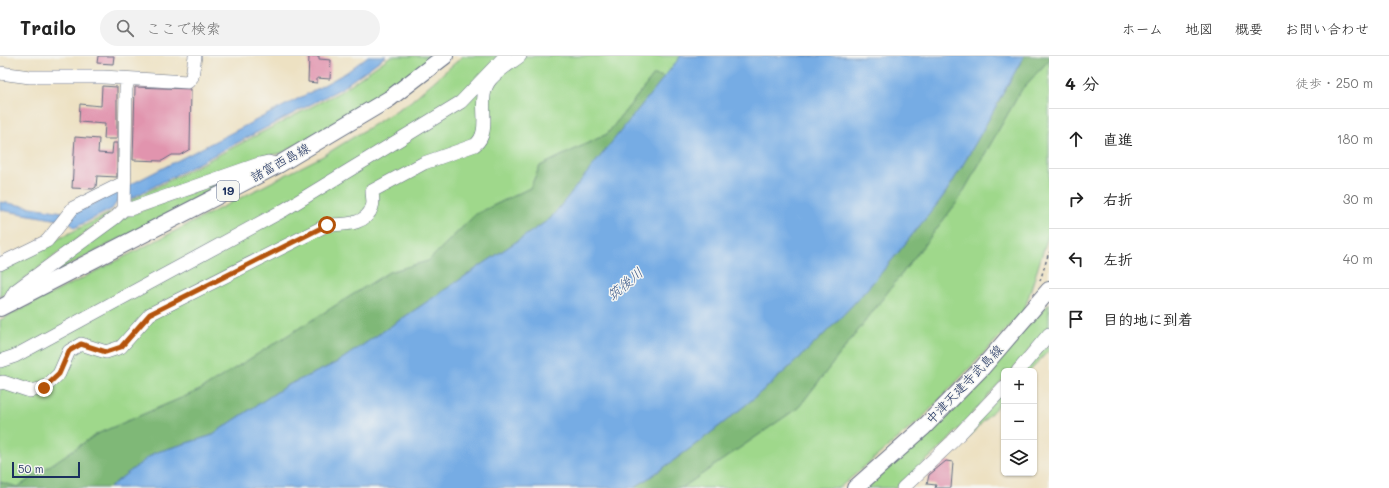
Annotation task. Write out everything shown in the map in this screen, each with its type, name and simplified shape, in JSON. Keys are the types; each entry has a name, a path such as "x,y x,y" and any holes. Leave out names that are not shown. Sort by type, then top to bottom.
{"main road":[{"name":"諸富西島線","path":"3,306 278,165 389,100 443,57"},
{"name":"中津天建寺武島線","path":"855,488 929,421 982,368 1045,291"}],"street":[{"path":"0,73 30,77 103,77 188,82 192,77 195,56"},
{"path":"0,361 15,356 291,206 461,102 505,56"},
{"path":"0,382 30,391 44,388 59,374 69,351 81,344 106,352 121,347 150,314 327,225 355,223 368,215 373,206 372,191 424,163 475,145 479,142 483,133 483,97 490,80 520,56"},
{"path":"3,306 15,291 116,217 123,196 126,89 128,79"},
{"path":"123,196 130,209 259,164 268,162 278,165"},
{"path":"0,264 47,241 73,208 123,196"},
{"path":"1021,368 1048,336"},
{"path":"903,488 958,436 1001,389"}],"path":[{"path":"1045,291 1049,252"}],"green space":[{"path":"391,56 432,56 384,94 282,153 262,157 131,205 130,201 340,92"},
{"path":"463,56 681,56 665,77 654,75 607,134 540,166 530,188 476,214 428,261 389,272 200,390 97,434 18,487 0,482 0,320 323,156 410,102"},
{"path":"1024,56 1049,56 1049,60 1022,89 958,201 799,407 682,488 634,488 673,461 747,404 818,341 851,307 882,272 934,209 946,192"},
{"path":"1049,60 1049,233 1024,311 921,419 839,488 682,488 799,407 958,201 1022,89"},
{"path":"654,75 665,77 550,219 336,363 286,386 210,436 154,453 108,488 0,488 0,482 18,487 97,434 200,390 389,272 428,261 476,214 530,188 540,166 607,134"},
{"path":"254,169 23,289 124,217"},
{"path":"114,211 0,297 0,268"},
{"path":"1049,304 1049,327 1014,368 1001,368 1001,381 946,443 895,488 864,488 929,430"},
{"path":"1046,345 1049,347 1049,350 1033,368 1025,368"},
{"path":"1001,394 1001,402 957,450 952,447"}],"water":[{"path":"368,56 386,56 340,89 130,199 119,199 112,209 74,228 69,221 75,213 313,91 347,72"},
{"name":"筑後川","path":"681,56 1024,56 946,192 934,209 882,272 851,307 818,341 747,404 673,461 634,488 108,488 154,453 210,436 286,386 336,363 550,219"},
{"path":"0,202 63,212 59,220 0,210"}],"building":[{"path":"98,56 114,56 113,64 97,63"},
{"path":"309,56 319,56 319,59 331,60 330,79 317,78 317,83 308,82"},
{"path":"102,86 117,87 117,139 104,139 105,124 79,122 80,104 101,106"},
{"path":"135,87 191,89 190,149 180,155 172,155 162,161 133,160"},
{"path":"75,137 99,139 98,153 112,154 113,143 117,143 117,177 97,176 96,187 93,189 72,188"},
{"path":"946,461 953,462 951,488 935,488 936,485 927,484 929,475"}],"route":[{"path":"44,388 59,374 69,351 81,344 106,352 121,347 150,314 327,225"}]}
